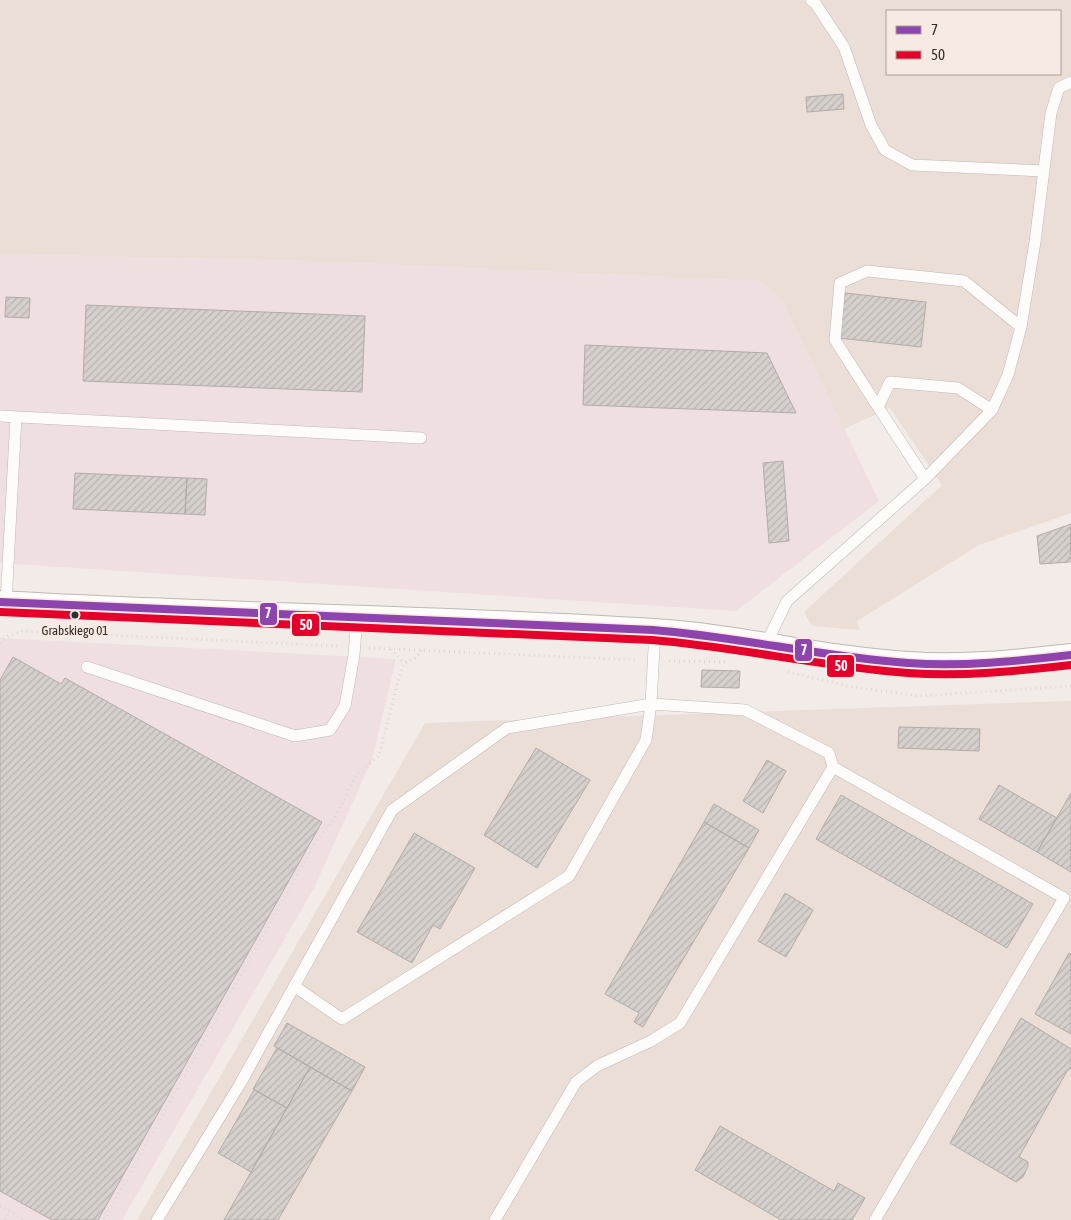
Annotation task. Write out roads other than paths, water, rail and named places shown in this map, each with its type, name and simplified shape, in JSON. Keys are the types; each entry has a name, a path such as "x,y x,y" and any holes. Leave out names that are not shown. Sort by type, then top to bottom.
{"street":[{"path":"3,603 655,630 767,642 868,659 936,664 988,663 1071,656"}],"lane":[{"path":"811,0 815,3 844,47 871,125 885,150 912,165 1044,171"},
{"path":"767,642 787,601 925,479 992,410 1008,375 1021,327 1035,242 1051,113 1058,88 1071,82"},
{"path":"925,479 835,340 840,283 867,271 964,281 1021,327"},
{"path":"878,407 890,382 958,388 992,410"},
{"path":"0,416 421,438"},
{"path":"3,603 16,417"},
{"path":"87,667 295,736 330,730 345,706 355,647 357,617"},
{"path":"294,986 342,1019 569,876 646,740 651,704 655,630"},
{"path":"157,1220 240,1084 392,810 507,728 651,704 746,710 829,752 833,767 1064,898 875,1220"},
{"path":"495,1220 576,1082 597,1066 651,1042 680,1023 833,767"}],"place":[{"name":"Grabskiego 01","path":"75,615"}]}
